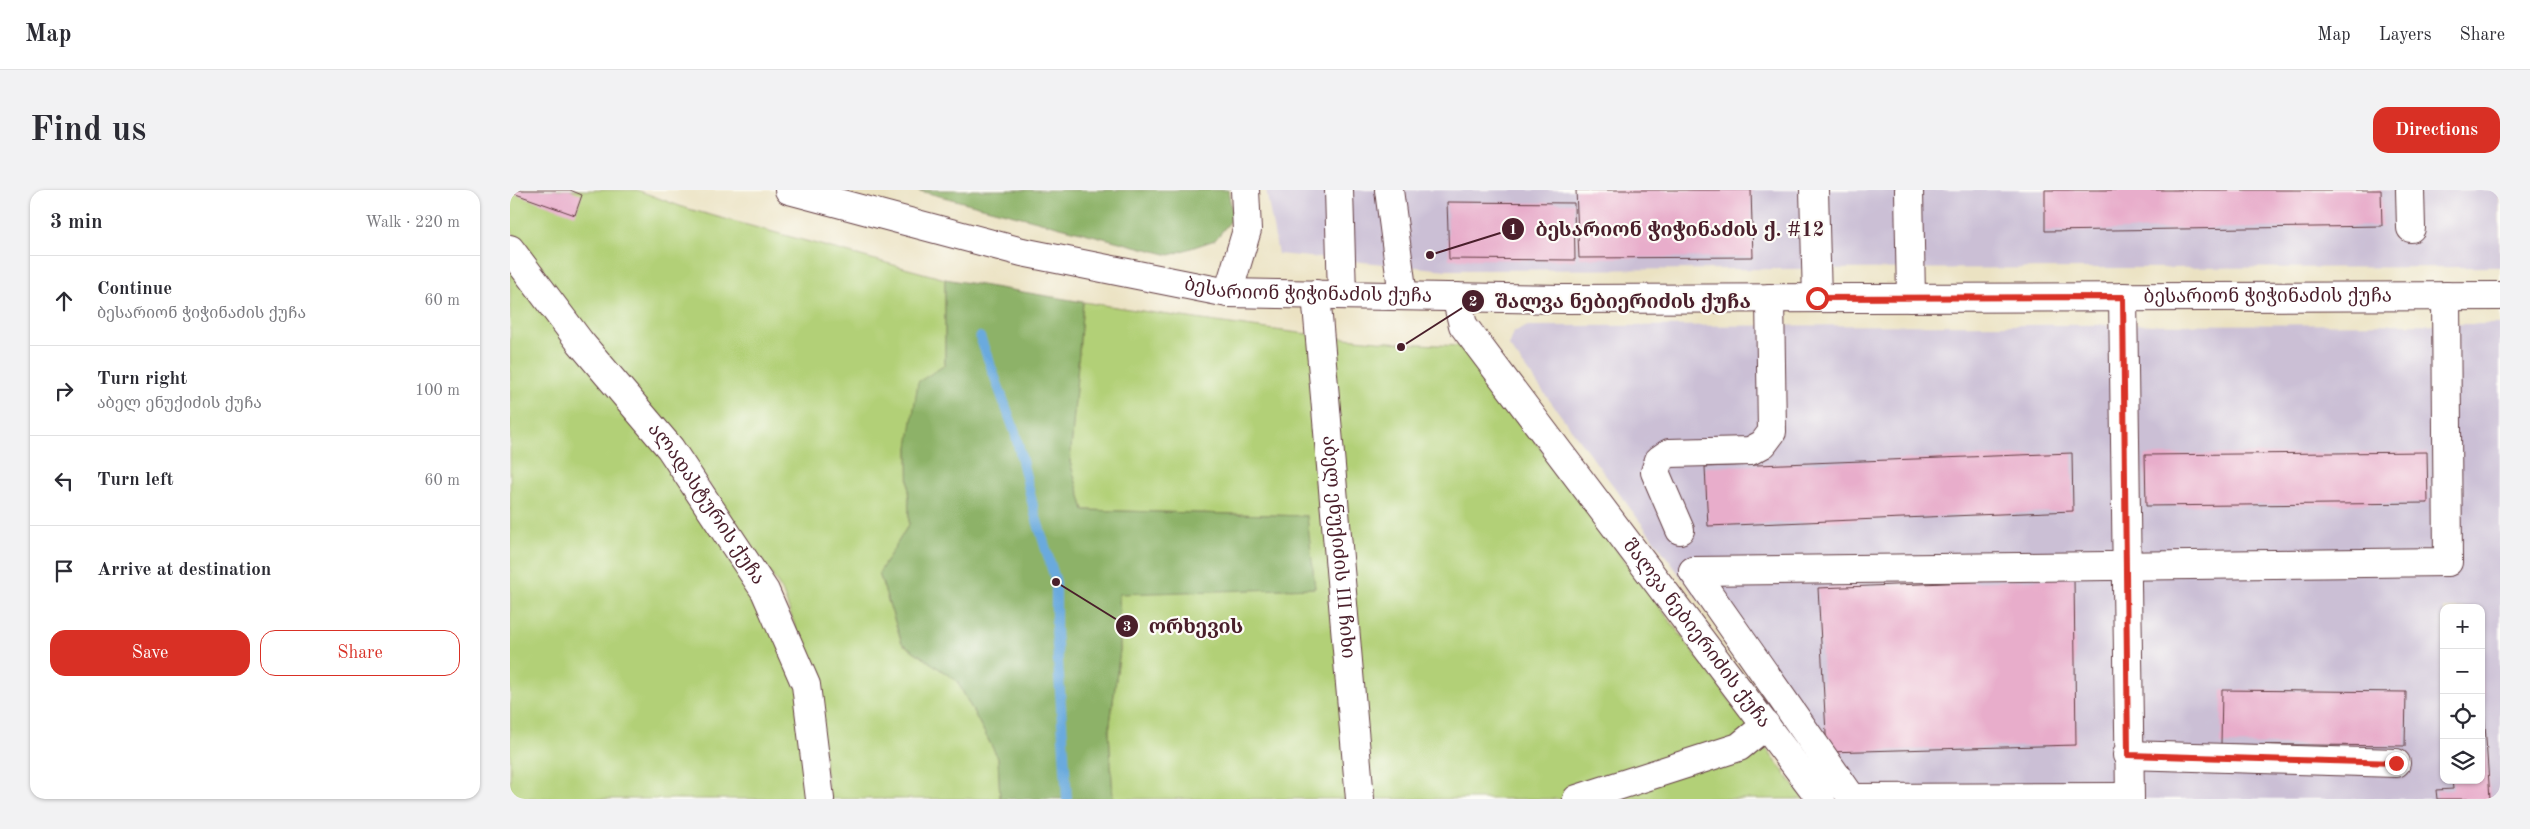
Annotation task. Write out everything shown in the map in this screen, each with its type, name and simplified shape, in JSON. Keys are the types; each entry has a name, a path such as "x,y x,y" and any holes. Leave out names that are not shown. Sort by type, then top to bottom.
{"street":[{"name":"ბესარიონ ჭიჭინაძის ქუჩა","path":"789,190 1022,252 1228,293 1456,297 1770,298 2500,296"},
{"path":"1228,293 1247,230 1245,190"},
{"name":"აბელ ენუქიძის III ჩიხი","path":"1339,190 1329,295 1360,799"},
{"path":"1389,190 1403,296"},
{"path":"1814,190 1817,298"},
{"path":"1910,190 1911,298"},
{"path":"2410,190 2411,228"},
{"name":"ალადასტურის ქუჩა","path":"510,249 580,342 670,448 765,591 806,685 820,799"},
{"path":"2123,297 2125,565 2129,798 1852,798 1693,571 2125,565 2448,562 2446,296"},
{"name":"შალვა ნებიერიძის ქუჩა","path":"1456,297 1463,325 1821,799"},
{"path":"1680,530 1654,472 1659,460 1669,453 1750,451 1763,444 1772,432 1770,298"},
{"path":"1577,799 1739,747 1766,725"},
{"path":"2128,755 2396,763"}],"shaded area":[{"path":"1266,190 2499,190 2500,267 1447,270 1278,254"},
{"path":"2500,324 2500,799 1847,799 1509,346 1514,332 1528,326"}],"green space":[{"path":"510,190 637,190 685,208 945,279 945,366 908,447 909,524 879,573 902,643 957,681 998,758 1000,799 829,799 815,681 782,590 688,453 591,342 510,229"},
{"path":"916,190 1228,190 1233,218 1215,240 1170,255"},
{"path":"510,254 681,479 760,592 801,684 815,799 510,799"},
{"path":"945,279 1083,302 1070,462 1084,510 1307,516 1315,588 1119,594 1120,650 1109,731 1113,799 1000,799 998,758 957,681 902,643 879,573 909,524 908,447 918,382 945,365"},
{"path":"1083,302 1320,335 1415,344 1463,346 1804,799 1113,799 1109,731 1120,650 1119,593 1315,588 1306,516 1084,510 1070,462"}],"building":[{"path":"510,190 570,190 582,195 575,215 510,192"},
{"path":"1576,190 1751,190 1753,257 1579,258"},
{"path":"2045,190 2381,190 2382,226 2045,231"},
{"path":"1447,202 1574,203 1575,260 1449,259"},
{"path":"2427,452 2428,503 2146,506 2145,455"},
{"path":"2072,453 2073,511 1708,526 1705,467"},
{"path":"2074,578 2076,745 1827,752 1818,588"},
{"path":"2222,690 2406,692 2405,746 2221,744"},
{"path":"2485,724 2490,799 2437,799 2436,790 2453,789 2452,784 2485,784"}],"waterway":[{"path":"980,337 1015,432 1035,514 1056,582 1056,630 1067,799"}],"place":[{"name":"ბესარიონ ჭიჭინაძის ქ. #12","path":"1430,255"},
{"name":"შალვა ნებიერიძის ქუჩა","path":"1401,347"},
{"name":"ორხევის","path":"1056,582"}],"route":[{"path":"1817,298 2123,297 2128,755 2396,763"}]}
